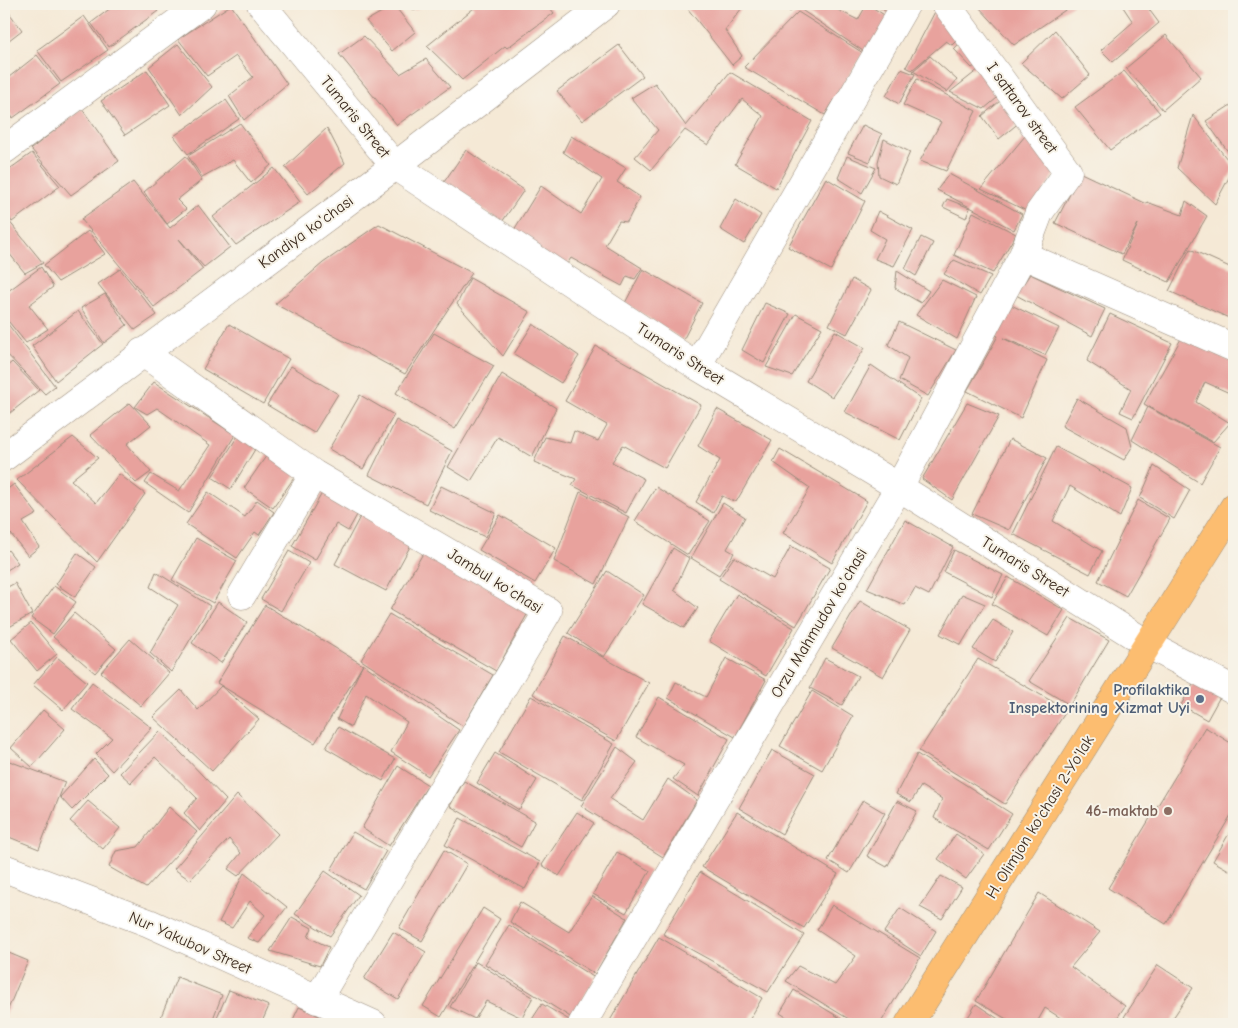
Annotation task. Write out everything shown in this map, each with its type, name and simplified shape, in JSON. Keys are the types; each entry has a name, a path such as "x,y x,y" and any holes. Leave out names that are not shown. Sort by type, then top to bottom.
{"main road":[{"name":"H. Olimjon ko'chasi 2-Yo'lak","path":"909,1024 1234,507"}],"street":[{"path":"4,150 202,4"},
{"name":"Tumaris Street","path":"262,4 395,166 697,366 899,487 1149,645 1234,690"},
{"name":"Kandiya ko'chasi","path":"4,457 142,352 395,166 606,4"},
{"path":"697,366 906,4"},
{"name":"I sattarov street","path":"946,4 1068,172 1039,213"},
{"name":"Orzu Mahmudov ko'chasi","path":"582,1024 899,487 1024,255 1039,213"},
{"path":"1024,255 1234,348"},
{"name":"Jambul ko'chasi","path":"142,352 314,474 548,611 317,1000"},
{"path":"242,595 314,474"},
{"name":"Nur Yakubov Street","path":"4,868 148,923 373,1024"}],"building":[{"path":"116,4 153,4 158,11 109,47 91,23"},
{"path":"398,4 424,4 416,10"},
{"path":"471,4 547,4 554,13 507,48 505,46 462,80 427,46 474,8"},
{"path":"684,4 745,4 725,30 742,56 732,65"},
{"path":"784,4 798,4 790,12"},
{"path":"816,4 826,4 858,20 867,4 889,18 866,53 800,9"},
{"path":"874,4 897,4 891,15"},
{"path":"939,4 967,30 952,45 946,41 912,70 906,67"},
{"path":"981,4 1042,4 1044,6 1047,4 1074,4 1014,45 978,6"},
{"path":"1121,4 1145,4 1159,23 1113,62 1101,50 1133,22"},
{"path":"231,5 287,84 244,120 229,96 253,77 236,56 207,76 178,39"},
{"path":"394,5 415,32 392,51 366,21"},
{"path":"4,6 22,30 4,44"},
{"path":"798,12 863,53 825,115 744,67"},
{"path":"84,16 108,50 61,82 37,50"},
{"path":"1055,30 1090,75 1062,99 1021,63"},
{"path":"969,33 990,56 972,68 954,49"},
{"path":"1166,35 1201,77 1163,110 1126,68"},
{"path":"364,36 400,74 426,59 450,87 397,125 339,54"},
{"path":"178,44 212,87 182,115 149,67"},
{"path":"619,45 643,76 582,121 557,91"},
{"path":"37,55 60,84 13,118 4,107 4,81"},
{"path":"930,56 957,80 947,92 913,71"},
{"path":"988,62 1010,87 984,109 950,92"},
{"path":"901,69 915,74 899,104 886,96"},
{"path":"147,70 170,105 125,135 101,101"},
{"path":"1124,71 1160,113 1110,150 1075,107"},
{"path":"730,72 812,121 776,188 735,164 763,116 742,99 708,145 685,130 651,170 635,157 658,130 631,98 655,83 686,126"},
{"path":"917,79 976,111 946,171 920,161 941,122 903,105"},
{"path":"1012,91 1031,113 999,139 982,116"},
{"path":"226,100 239,119 188,154 174,136"},
{"path":"1234,103 1234,160 1206,121"},
{"path":"82,109 119,161 71,195 31,149"},
{"path":"4,112 10,121 4,126"},
{"path":"1193,115 1234,168 1215,204 1177,168"},
{"path":"240,123 271,165 251,183 233,160 202,177 188,156"},
{"path":"1035,124 1066,153 1031,213 981,189"},
{"path":"863,125 882,134 870,162 848,153"},
{"path":"327,128 345,163 308,194 285,167"},
{"path":"571,136 626,168 617,182 640,197 627,222 619,221 605,245 642,268 635,279 627,276 622,286 571,258 567,264 509,238 541,186 581,214 602,179 563,152"},
{"path":"884,139 910,152 896,184 879,176 878,162"},
{"path":"466,150 524,190 502,222 444,182"},
{"path":"32,153 60,186 12,222 4,210 4,173"},
{"path":"186,156 202,180 177,200 186,209 167,224 144,192"},
{"path":"847,156 876,168 862,193 838,178"},
{"path":"274,168 300,202 236,245 213,217"},
{"path":"1081,173 1147,204 1147,202 1182,215 1186,201 1207,216 1169,282 1122,260 1138,224 1122,254 1055,223"},
{"path":"949,174 1022,214 1014,230 937,190"},
{"path":"826,178 865,201 831,270 788,247"},
{"path":"133,182 170,228 198,205 230,247 204,267 179,239 203,269 154,307 81,219"},
{"path":"736,199 761,215 744,244 720,229"},
{"path":"947,199 970,208 966,218 943,207"},
{"path":"878,211 913,230 894,266 875,259 885,239 870,230"},
{"path":"973,212 1016,234 993,273 954,255"},
{"path":"4,215 43,263 25,273 4,247"},
{"path":"379,224 472,273 405,374 275,304 323,263"},
{"path":"88,231 105,254 58,282 44,265"},
{"path":"921,237 933,243 916,276 905,269"},
{"path":"1190,249 1234,269 1234,306 1229,318 1169,291"},
{"path":"954,260 991,276 980,295 944,274"},
{"path":"41,267 53,287 29,305 48,329 26,343 4,316 4,294"},
{"path":"120,269 157,315 135,330 98,284"},
{"path":"643,269 702,303 683,340 625,303"},
{"path":"897,271 929,291 921,303 895,288"},
{"path":"1030,274 1105,309 1092,336 1016,295"},
{"path":"470,278 530,312 503,356 457,304"},
{"path":"852,279 871,290 847,334 829,325"},
{"path":"942,280 976,297 957,339 916,315"},
{"path":"105,294 127,325 104,343 81,308"},
{"path":"765,303 790,314 764,363 742,350"},
{"path":"1009,304 1059,328 1045,355 1003,338 1047,360 1021,418 967,391 998,336 992,334"},
{"path":"78,311 103,344 56,381 32,346"},
{"path":"796,314 822,328 792,376 766,367"},
{"path":"1110,314 1172,343 1133,418 1120,412 1131,389 1087,361"},
{"path":"4,319 55,386 45,394 4,351"},
{"path":"899,322 956,350 928,396 899,380 908,358 888,345"},
{"path":"229,324 289,359 263,404 203,369"},
{"path":"533,324 579,356 561,383 514,354"},
{"path":"835,331 865,348 832,397 806,381"},
{"path":"434,333 494,366 455,429 396,393"},
{"path":"1182,337 1234,363 1234,395 1205,382 1196,402 1230,423 1213,442 1144,404"},
{"path":"596,346 701,405 665,468 623,445 612,462 644,479 626,513 572,485 576,479 534,462 545,437 570,443 574,431 598,441 607,425 565,401"},
{"path":"12,362 39,390 5,417 4,369"},
{"path":"871,365 921,399 900,440 845,412"},
{"path":"291,366 338,394 314,433 267,405"},
{"path":"502,374 556,408 532,457 498,437 471,481 448,467"},
{"path":"154,382 235,435 188,513 145,483 151,474 179,491 210,445 157,408 147,414 135,407"},
{"path":"360,395 394,415 363,469 329,449"},
{"path":"1077,398 1127,427 1132,447 1124,460 1062,426"},
{"path":"130,403 151,425 127,444 151,472 136,483 90,435"},
{"path":"967,403 999,416 952,500 922,479"},
{"path":"1148,407 1220,447 1200,483 1132,440"},
{"path":"717,409 772,440 736,502 722,496 713,513 696,502 720,460 698,446"},
{"path":"396,420 452,451 426,504 369,475"},
{"path":"239,434 257,446 231,489 212,477"},
{"path":"73,437 98,458 71,480 96,503 119,474 145,494 97,562 17,480"},
{"path":"1010,439 1047,458 1009,530 972,514"},
{"path":"1056,447 1132,488 1120,517 1070,486 1053,521 1102,551 1090,574 1013,534"},
{"path":"780,449 867,501 832,563 783,533 810,488 773,462"},
{"path":"269,452 298,472 273,508 244,488"},
{"path":"1154,466 1190,490 1174,519 1140,498"},
{"path":"14,484 37,514 23,522 39,547 28,556 11,534 4,539 4,492"},
{"path":"441,486 496,513 485,537 429,510"},
{"path":"656,487 710,521 688,555 635,521"},
{"path":"325,488 361,508 348,531 336,524 315,560 292,546"},
{"path":"208,492 245,517 257,500 274,512 259,535 255,532 237,558 186,524"},
{"path":"580,492 629,517 596,584 554,561"},
{"path":"1138,500 1170,519 1126,596 1098,581"},
{"path":"723,503 745,517 727,549 734,553 719,575 691,558"},
{"path":"362,513 413,541 386,591 335,564"},
{"path":"500,515 556,548 535,583 479,550"},
{"path":"905,520 953,547 929,595 915,588 905,605 867,589"},
{"path":"196,538 237,561 213,603 172,580"},
{"path":"791,546 830,568 796,626 719,579 734,557 773,579"},
{"path":"673,548 689,558 674,590 698,608 684,628 642,604"},
{"path":"8,550 18,563 4,572 4,553"},
{"path":"425,550 529,611 496,671 390,610"},
{"path":"954,550 1003,575 992,597 944,572"},
{"path":"289,551 309,563 281,611 261,599"},
{"path":"77,553 96,567 75,597 56,584"},
{"path":"607,571 644,595 604,657 568,633"},
{"path":"156,572 210,606 171,672 150,653 178,605 150,587"},
{"path":"1008,577 1064,610 1048,636 992,604"},
{"path":"15,583 32,614 4,630 4,589"},
{"path":"54,586 76,602 53,634 31,618"},
{"path":"737,594 794,628 766,676 709,641"},
{"path":"962,594 985,604 961,645 940,634"},
{"path":"860,601 910,630 883,677 832,648"},
{"path":"218,602 247,622 221,663 192,643"},
{"path":"265,605 363,665 315,743 217,683"},
{"path":"74,613 116,649 95,673 53,637"},
{"path":"389,614 493,675 463,726 361,660"},
{"path":"1070,618 1109,640 1070,705 1029,681"},
{"path":"993,620 1013,632 995,662 973,649"},
{"path":"31,623 57,654 37,671 11,639"},
{"path":"565,636 649,683 616,741 533,694"},
{"path":"130,639 169,673 141,706 101,672"},
{"path":"57,657 87,682 63,710 33,685"},
{"path":"726,658 766,680 735,737 668,698 676,682 706,697"},
{"path":"825,658 858,676 842,705 810,688"},
{"path":"978,659 1067,710 1005,804 919,751"},
{"path":"363,664 459,730 428,776 391,752 407,722 366,694 351,727 337,719"},
{"path":"1196,678 1222,693 1207,720 1181,705"},
{"path":"92,682 152,728 112,771 96,754 112,738 72,709"},
{"path":"221,686 259,719 212,771 153,717 181,690 198,710"},
{"path":"812,691 853,716 822,770 780,746"},
{"path":"531,696 614,744 582,800 499,752"},
{"path":"659,697 729,739 698,796 673,779 684,765 636,737"},
{"path":"43,710 65,729 32,767 11,748"},
{"path":"338,727 395,759 383,781 326,748"},
{"path":"1205,727 1234,745 1234,810 1166,924 1108,888"},
{"path":"160,731 226,800 200,831 184,813 197,798 155,757 131,783 120,773"},
{"path":"617,747 637,762 610,799 643,820 668,779 697,800 663,857 581,806"},
{"path":"772,750 815,774 782,834 739,808"},
{"path":"495,753 537,780 519,810 477,783"},
{"path":"917,754 1012,814 989,850 934,818 942,799 921,786 911,802 896,794"},
{"path":"4,759 65,782 39,849 4,835"},
{"path":"94,759 108,774 72,810 60,797"},
{"path":"398,766 428,785 389,846 362,828"},
{"path":"464,781 535,821 521,847 450,806"},
{"path":"237,795 278,834 238,876 228,869 241,853 229,839 190,880 174,869"},
{"path":"863,800 885,813 849,873 828,860"},
{"path":"88,801 120,828 103,849 70,821"},
{"path":"897,801 917,811 887,867 867,856"},
{"path":"169,807 197,832 146,888 109,867 116,851 138,847"},
{"path":"577,812 594,823 559,876 542,865"},
{"path":"737,812 838,874 804,928 702,867"},
{"path":"460,818 540,862 525,889 445,845"},
{"path":"1234,825 1234,873 1213,861"},
{"path":"353,832 386,851 364,889 331,870"},
{"path":"956,834 984,854 966,879 938,859"},
{"path":"444,850 467,864 422,941 399,928"},
{"path":"617,852 650,871 626,913 593,894"},
{"path":"325,871 359,895 330,936 295,914"},
{"path":"700,872 804,935 768,992 663,934"},
{"path":"244,873 287,907 259,943 247,938 265,915 250,901 232,928 219,922"},
{"path":"941,876 962,887 942,919 920,907"},
{"path":"1039,893 1100,932 1071,967 1125,1006 1113,1024 1070,1024 1045,1008 1036,1024 1015,1024 976,1001"},
{"path":"592,896 627,918 595,974 510,922 520,902 569,932"},
{"path":"832,905 920,958 880,1024 857,1024 786,981 798,966 835,985 856,956 817,930"},
{"path":"483,908 500,919 441,1017 423,1006"},
{"path":"900,908 936,931 921,956 884,932"},
{"path":"292,917 312,928 308,937 329,947 320,966 270,951"},
{"path":"509,925 595,978 572,1018 485,964"},
{"path":"393,932 426,952 398,999 364,979"},
{"path":"659,937 762,998 747,1024 608,1024"},
{"path":"4,951 28,961 4,1019"},
{"path":"476,962 533,997 522,1018 486,1001 475,1019 450,1007"},
{"path":"1158,965 1193,988 1169,1024 1135,1024 1124,1017"},
{"path":"177,977 222,995 211,1024 158,1024"},
{"path":"229,990 269,1006 261,1024 214,1024"},
{"path":"794,990 850,1024 797,1024 780,1013"},
{"path":"542,1004 571,1021 569,1024 529,1024"},
{"path":"976,1004 1006,1024 964,1024"},
{"path":"299,1007 337,1024 291,1024"}],"place":[{"name":"Profilaktika Inspektorining Xizmat Uyi","path":"1200,699"},
{"name":"46-maktab","path":"1168,811"}]}
